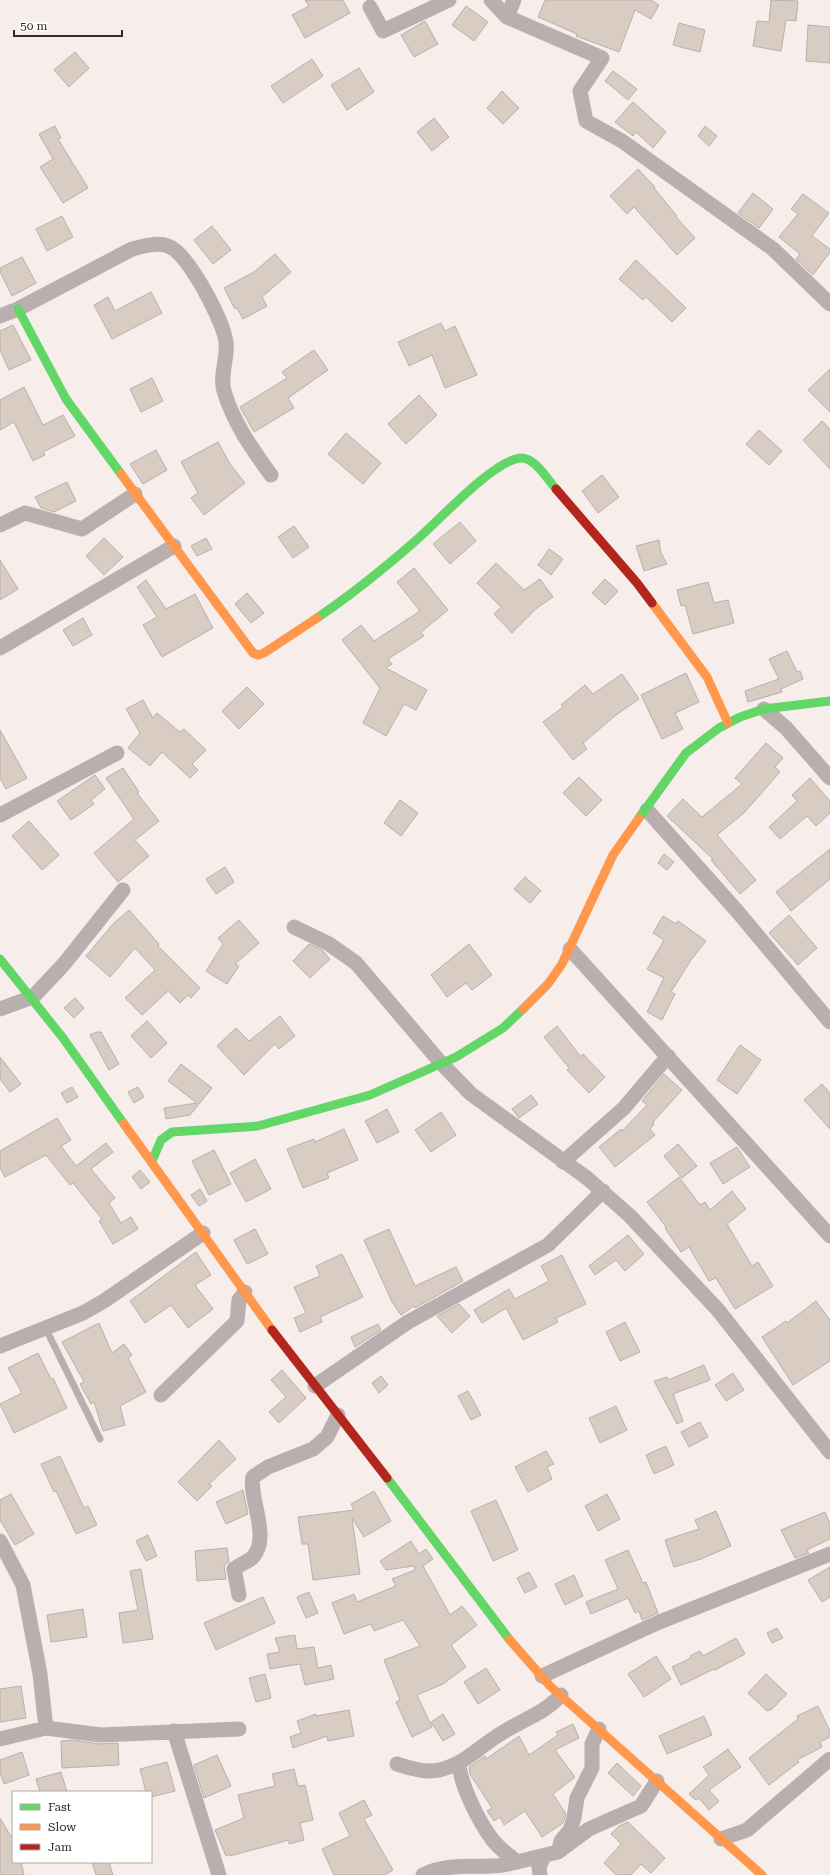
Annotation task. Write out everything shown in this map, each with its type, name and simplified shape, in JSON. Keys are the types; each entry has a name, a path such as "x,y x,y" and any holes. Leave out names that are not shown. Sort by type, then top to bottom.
{"street":[{"path":"370,7 383,31 449,0"},
{"path":"491,0 507,17 602,58 580,91 586,121 622,141 773,250 828,296"},
{"path":"507,17 514,0"},
{"path":"0,316 18,309 132,249 153,244 168,246 188,264 205,290 226,337 227,357 222,376 224,390 234,416 249,446 271,475"},
{"path":"18,309 66,399 253,653 258,655 264,653 355,592 415,542 487,475 512,460 521,458 532,460 637,583 707,677 728,723"},
{"path":"0,525 25,513 82,529 135,494"},
{"path":"0,648 174,546"},
{"path":"152,1161 161,1140 172,1132 195,1129 258,1126 370,1095 456,1057 503,1028 548,984 562,964 613,855 686,754 728,723 740,717 764,709 830,701"},
{"path":"764,709 786,728 830,778"},
{"path":"0,815 117,753"},
{"path":"647,810 737,911 830,1022"},
{"path":"0,1009 32,997 64,964 123,890"},
{"path":"294,927 329,944 356,963 441,1063 471,1094 603,1191 630,1216 718,1310 830,1452"},
{"path":"570,949 830,1236"},
{"path":"0,959 32,997 83,1066 134,1140 152,1161 281,1343 421,1522 497,1626 561,1695 762,1875"},
{"path":"563,1162 624,1108 668,1056"},
{"path":"134,1140 161,1140"},
{"path":"315,1386 408,1322 548,1246 603,1191"},
{"path":"0,1346 83,1313 104,1301 203,1233"},
{"path":"161,1395 237,1321 239,1300 245,1292"},
{"path":"239,1595 234,1569 251,1558 257,1551 259,1542 260,1518 251,1485 253,1477 268,1467 313,1449 326,1437 338,1415"},
{"path":"0,1541 23,1585 40,1674 46,1728"},
{"path":"542,1676 656,1623 830,1554"},
{"path":"396,1764 420,1770 438,1770 459,1763 473,1755 500,1733 551,1706 561,1695"},
{"path":"0,1739 46,1728 101,1735 239,1729"},
{"path":"540,1875 539,1868 570,1830 574,1818 577,1798 592,1768 592,1744 599,1729"},
{"path":"174,1731 219,1875"},
{"path":"721,1839 748,1830 830,1759"},
{"path":"459,1763 459,1774 471,1802 492,1840 517,1862"},
{"path":"423,1875 433,1870 458,1867 494,1866 551,1854 589,1829 640,1806 657,1781"}],"lane":[{"path":"45,1327 100,1439"}],"building":[{"path":"305,0 343,0 350,13 305,38 292,15 309,6"},
{"path":"545,0 651,0 659,5 651,19 635,10 619,52 576,36 577,34 538,17"},
{"path":"771,0 798,1 796,21 786,20 781,51 753,46 757,21 769,22"},
{"path":"466,6 488,22 474,41 452,25"},
{"path":"425,21 438,44 414,57 401,35"},
{"path":"679,23 705,30 700,52 673,45"},
{"path":"808,25 830,27 830,63 806,61"},
{"path":"75,52 89,68 69,87 54,70"},
{"path":"312,59 323,76 283,103 271,86"},
{"path":"359,68 374,92 347,110 331,85"},
{"path":"613,71 637,89 628,100 605,81"},
{"path":"502,91 519,108 503,124 487,108"},
{"path":"633,102 666,132 653,148 636,132 633,136 615,122"},
{"path":"434,118 449,137 432,151 417,132"},
{"path":"55,126 61,138 58,139 88,188 63,203 40,167 53,159 39,134"},
{"path":"705,126 717,136 709,146 698,136"},
{"path":"638,169 655,187 654,188 677,216 676,217 695,238 677,255 634,207 627,214 610,196"},
{"path":"753,193 773,209 759,228 738,213"},
{"path":"803,194 829,213 812,236 830,249 830,252 813,275 796,259 800,254 779,237 798,214 791,209"},
{"path":"62,216 73,237 47,251 36,229"},
{"path":"212,226 231,250 213,264 194,240"},
{"path":"275,254 291,272 262,297 267,306 243,319 237,308 235,309 224,288 254,272"},
{"path":"22,257 36,283 12,296 0,272 0,268"},
{"path":"636,260 686,308 672,322 646,297 643,300 619,279"},
{"path":"151,292 162,313 112,339 94,305 108,297 115,311"},
{"path":"441,323 445,331 455,326 477,375 445,388 432,355 409,366 398,342"},
{"path":"13,325 31,360 9,370 0,350 0,331"},
{"path":"314,350 328,370 288,398 294,408 254,432 240,407 287,378 282,372"},
{"path":"830,369 830,412 808,390"},
{"path":"152,378 163,401 141,412 130,389"},
{"path":"24,387 43,425 63,415 75,436 43,452 45,455 33,461 14,422 0,430 0,400"},
{"path":"419,395 437,415 406,444 388,424"},
{"path":"822,421 830,429 830,469 803,440"},
{"path":"759,430 782,451 769,465 746,444"},
{"path":"346,433 381,463 363,484 328,454"},
{"path":"218,442 230,464 245,483 204,515 191,498 198,493 181,462"},
{"path":"156,450 167,470 143,484 130,464"},
{"path":"602,475 619,497 598,513 582,491"},
{"path":"67,482 76,501 54,512 41,508 35,497"},
{"path":"460,522 476,541 450,564 433,544"},
{"path":"294,526 309,547 293,558 278,537"},
{"path":"104,538 123,557 104,575 86,556"},
{"path":"206,538 212,549 197,556 191,546"},
{"path":"659,540 661,553 667,564 644,571 636,546"},
{"path":"549,549 563,559 551,575 538,565"},
{"path":"0,560 18,589 0,600"},
{"path":"496,563 524,590 540,579 553,597 537,608 512,633 494,614 501,607 477,583"},
{"path":"414,568 448,610 421,632 424,636 388,659 392,664 386,668 427,690 416,710 404,704 386,736 363,723 380,688 342,640 361,625 374,641 420,611 397,582"},
{"path":"605,579 618,591 605,605 592,593"},
{"path":"146,580 166,609 195,594 213,628 162,657 143,625 157,617 137,587"},
{"path":"708,582 714,603 728,600 734,623 693,634 685,605 681,606 677,590"},
{"path":"247,593 264,613 251,623 235,604"},
{"path":"83,618 92,635 73,646 63,630"},
{"path":"787,651 797,672 800,671 803,679 781,689 782,692 748,702 745,691 779,679 769,659"},
{"path":"686,673 699,702 675,713 683,729 662,739 641,695"},
{"path":"622,674 639,699 616,715 583,743 587,749 573,760 543,722 563,707 561,705 585,685 593,694"},
{"path":"247,687 264,704 239,729 222,711"},
{"path":"143,700 153,718 157,713 180,732 184,729 206,750 192,764 198,770 190,778 162,752 150,766 128,748 140,733 126,709"},
{"path":"0,730 27,778 6,789 0,778"},
{"path":"766,743 783,758 775,767 780,772 744,813 717,835 756,880 740,894 711,860 713,859 667,816 683,799 702,817 742,784 735,778"},
{"path":"123,768 139,792 137,793 159,821 135,840 149,856 118,882 94,853 134,819 106,778"},
{"path":"95,775 105,789 91,800 94,804 71,820 57,801"},
{"path":"579,777 602,800 586,816 563,793"},
{"path":"810,778 830,801 830,813 816,826 807,816 780,839 769,827 797,801 792,795"},
{"path":"400,800 418,813 401,836 384,823"},
{"path":"29,821 59,855 42,870 12,836"},
{"path":"830,849 830,879 791,911 776,892"},
{"path":"664,854 674,862 667,870 658,863"},
{"path":"225,867 234,882 216,894 206,879"},
{"path":"525,877 541,891 530,903 514,889"},
{"path":"129,910 159,944 158,946 200,988 191,998 188,995 180,1003 168,991 142,1015 125,998 155,970 135,948 110,977 86,956 113,924"},
{"path":"789,915 817,948 798,965 769,933"},
{"path":"663,916 676,924 678,921 706,941 691,960 671,992 675,994 662,1020 647,1012 664,978 647,969 664,940 653,933"},
{"path":"239,920 259,943 235,964 239,966 227,984 206,971 223,944 218,938"},
{"path":"309,944 322,950 330,959 310,978 293,961"},
{"path":"469,944 492,975 472,990 466,983 447,997 431,975"},
{"path":"75,998 84,1008 74,1018 64,1008"},
{"path":"280,1016 295,1036 279,1049 275,1044 244,1075 217,1046 236,1028 249,1041"},
{"path":"147,1021 167,1043 151,1058 131,1036"},
{"path":"557,1026 581,1057 583,1054 605,1077 589,1093 567,1070 569,1068 544,1037"},
{"path":"101,1032 119,1064 109,1070 90,1035"},
{"path":"740,1045 761,1060 737,1094 717,1080"},
{"path":"0,1057 21,1084 10,1092 0,1079"},
{"path":"181,1064 212,1088 190,1115 166,1119 164,1108 197,1103 168,1081"},
{"path":"664,1074 682,1090 653,1122 654,1124 650,1129 655,1135 615,1167 599,1147 621,1129 622,1131 647,1105 642,1101"},
{"path":"822,1084 830,1093 830,1129 804,1100"},
{"path":"72,1087 78,1097 67,1103 61,1093"},
{"path":"138,1087 144,1097 134,1103 128,1092"},
{"path":"531,1095 538,1104 519,1118 512,1109"},
{"path":"387,1109 399,1132 377,1143 365,1121"},
{"path":"441,1112 456,1135 431,1152 415,1130"},
{"path":"57,1118 71,1140 61,1146 76,1166 106,1143 113,1152 91,1169 115,1198 109,1203 121,1223 131,1217 138,1229 113,1244 99,1221 102,1219 73,1183 70,1185 46,1155 5,1177 0,1168 0,1151"},
{"path":"344,1129 358,1160 327,1173 329,1178 303,1188 287,1149 314,1139 315,1142"},
{"path":"678,1144 697,1166 682,1178 664,1156"},
{"path":"737,1147 750,1167 723,1184 710,1163"},
{"path":"214,1150 231,1184 209,1195 192,1161"},
{"path":"255,1159 271,1189 246,1202 230,1173"},
{"path":"140,1170 150,1182 141,1189 132,1177"},
{"path":"679,1177 700,1205 705,1202 710,1210 732,1191 746,1209 727,1224 752,1266 758,1262 773,1286 735,1309 716,1278 709,1281 689,1247 681,1252 665,1228 666,1227 647,1202"},
{"path":"200,1189 207,1201 199,1206 191,1195"},
{"path":"255,1229 268,1254 247,1264 234,1240"},
{"path":"389,1229 415,1286 456,1267 463,1281 415,1308 414,1306 401,1315 392,1302 364,1240"},
{"path":"628,1235 644,1254 625,1271 616,1260 595,1275 589,1266"},
{"path":"196,1252 211,1275 195,1285 213,1309 188,1328 171,1305 145,1323 130,1301"},
{"path":"342,1254 363,1297 320,1317 322,1322 300,1332 294,1318 306,1313 294,1287 320,1276 316,1266"},
{"path":"562,1255 586,1304 556,1318 558,1322 523,1340 506,1308 482,1323 474,1310 509,1289 515,1299 549,1281 541,1266"},
{"path":"816,1301 830,1320 830,1361 793,1385 762,1337 786,1321 787,1323"},
{"path":"459,1304 470,1316 452,1333 437,1316"},
{"path":"625,1322 640,1352 620,1361 606,1332"},
{"path":"99,1323 112,1353 124,1344 132,1355 128,1358 146,1392 120,1406 125,1425 103,1431 94,1402 91,1404 80,1384 84,1382 62,1342"},
{"path":"378,1324 381,1330 355,1347 351,1337"},
{"path":"38,1353 51,1379 53,1378 67,1408 14,1433 0,1404 22,1393 8,1368"},
{"path":"704,1365 710,1380 673,1394 683,1421 677,1424 654,1381 667,1377 668,1380"},
{"path":"282,1370 306,1398 279,1423 269,1412 286,1397 271,1380"},
{"path":"733,1373 744,1390 726,1401 715,1385"},
{"path":"381,1376 388,1385 379,1393 372,1383"},
{"path":"468,1391 481,1415 471,1420 458,1396"},
{"path":"616,1406 627,1430 600,1443 589,1418"},
{"path":"700,1422 708,1437 689,1447 681,1432"},
{"path":"219,1440 236,1459 209,1484 212,1486 197,1501 178,1482"},
{"path":"666,1446 674,1465 654,1474 646,1455"},
{"path":"546,1451 554,1464 547,1467 552,1479 528,1492 515,1467"},
{"path":"60,1456 84,1508 88,1506 97,1525 76,1534 56,1491 54,1492 41,1464"},
{"path":"243,1490 248,1514 226,1524 216,1502"},
{"path":"374,1491 391,1521 364,1537 352,1518 360,1574 313,1580 308,1544 302,1544 298,1517 354,1510 351,1504"},
{"path":"11,1494 34,1534 15,1545 0,1520 0,1500"},
{"path":"607,1494 620,1519 598,1531 585,1506"},
{"path":"496,1500 518,1550 493,1561 471,1511"},
{"path":"716,1511 731,1546 701,1559 674,1567 665,1540 699,1529 695,1520"},
{"path":"825,1512 830,1524 830,1539 807,1550 809,1553 795,1558 781,1530"},
{"path":"148,1535 157,1556 146,1561 136,1541"},
{"path":"411,1541 419,1554 426,1549 433,1559 423,1566 450,1615 462,1606 477,1625 451,1645 466,1667 443,1684 417,1695 432,1727 412,1737 396,1702 400,1700 384,1660 420,1646 403,1620 374,1631 371,1624 344,1634 332,1603 354,1594 357,1602 396,1586 392,1579 415,1570 414,1566 386,1570 380,1561"},
{"path":"227,1548 229,1562 224,1565 226,1579 197,1581 195,1551"},
{"path":"628,1550 643,1583 646,1582 658,1613 642,1620 639,1611 635,1613 628,1598 591,1614 586,1602 618,1589 605,1560"},
{"path":"830,1567 830,1597 822,1602 808,1580"},
{"path":"141,1569 153,1639 123,1643 119,1613 138,1610 130,1571"},
{"path":"529,1572 537,1587 525,1593 517,1578"},
{"path":"574,1575 583,1596 565,1605 555,1584"},
{"path":"309,1592 318,1613 306,1618 297,1597"},
{"path":"263,1597 275,1623 216,1650 204,1623"},
{"path":"83,1609 87,1637 51,1642 47,1615"},
{"path":"777,1628 783,1638 772,1643 767,1633"},
{"path":"295,1635 297,1649 314,1647 318,1668 331,1665 334,1679 305,1685 300,1664 270,1669 267,1654 280,1652 275,1638"},
{"path":"736,1638 745,1654 715,1670 714,1669 681,1685 672,1667 691,1658 690,1656 700,1651 703,1656"},
{"path":"656,1656 671,1679 644,1697 628,1674"},
{"path":"486,1668 500,1690 478,1704 464,1682"},
{"path":"265,1674 271,1698 256,1702 249,1678"},
{"path":"766,1674 787,1694 772,1709 767,1711 748,1693"},
{"path":"21,1686 26,1718 0,1722 0,1689"},
{"path":"818,1706 830,1731 830,1737 820,1742 822,1747 797,1760 799,1762 769,1785 749,1758 798,1719 797,1716"},
{"path":"349,1710 354,1736 328,1741 327,1736 293,1748 290,1737 301,1733 297,1721 316,1714 316,1716"},
{"path":"443,1714 455,1734 443,1741 431,1722"},
{"path":"704,1716 712,1735 667,1754 659,1736"},
{"path":"573,1724 579,1738 555,1750 575,1777 553,1794 566,1814 563,1823 542,1837 525,1811 504,1825 500,1817 494,1821 487,1811 492,1808 470,1774 469,1767 485,1756 486,1759 519,1736 529,1755 558,1735 556,1732"},
{"path":"73,1740 100,1744 118,1743 119,1765 62,1768 61,1741"},
{"path":"728,1749 741,1767 709,1790 719,1801 709,1810 699,1798 696,1800 689,1794 709,1775 703,1767"},
{"path":"22,1752 29,1775 4,1784 0,1773 0,1760"},
{"path":"217,1755 231,1786 204,1798 194,1765"},
{"path":"167,1762 175,1791 152,1797 152,1791 146,1791 140,1769"},
{"path":"617,1763 641,1786 633,1796 608,1773"},
{"path":"294,1769 298,1786 305,1785 313,1820 300,1823 304,1840 289,1844 289,1840 226,1856 215,1830 244,1818 238,1795 275,1786 272,1774"},
{"path":"61,1772 67,1791 40,1791 36,1779"},
{"path":"364,1800 372,1815 364,1819 393,1870 385,1875 334,1875 322,1849 350,1836 339,1813"},
{"path":"0,1818 12,1838 12,1863 21,1863 24,1875 0,1875"},
{"path":"628,1822 665,1858 651,1873 641,1864 631,1875 616,1875 604,1863 621,1844 611,1834 619,1826"},
{"path":"92,1863 109,1863 113,1875 96,1875"}],"traffic: fast":[{"path":"18,309 66,399 121,474"},
{"path":"317,618 378,573 480,481 494,470 508,462 520,458 531,461 540,469 556,489"},
{"path":"639,818 686,753 719,728 740,717 764,709 830,701"},
{"path":"0,959 63,1038 124,1124"},
{"path":"152,1161 161,1140 172,1132 258,1126 370,1095 456,1057 503,1028 523,1009"},
{"path":"387,1478 509,1639"}],"traffic: slow":[{"path":"121,474 253,653 258,655 264,653 317,618"},
{"path":"652,603 707,677 728,723"},
{"path":"523,1009 548,984 562,964 613,855 639,818"},
{"path":"124,1124 272,1330"},
{"path":"509,1639 550,1686 762,1875"}],"traffic: jam":[{"path":"556,489 637,583 652,603"},
{"path":"272,1330 387,1478"}]}
